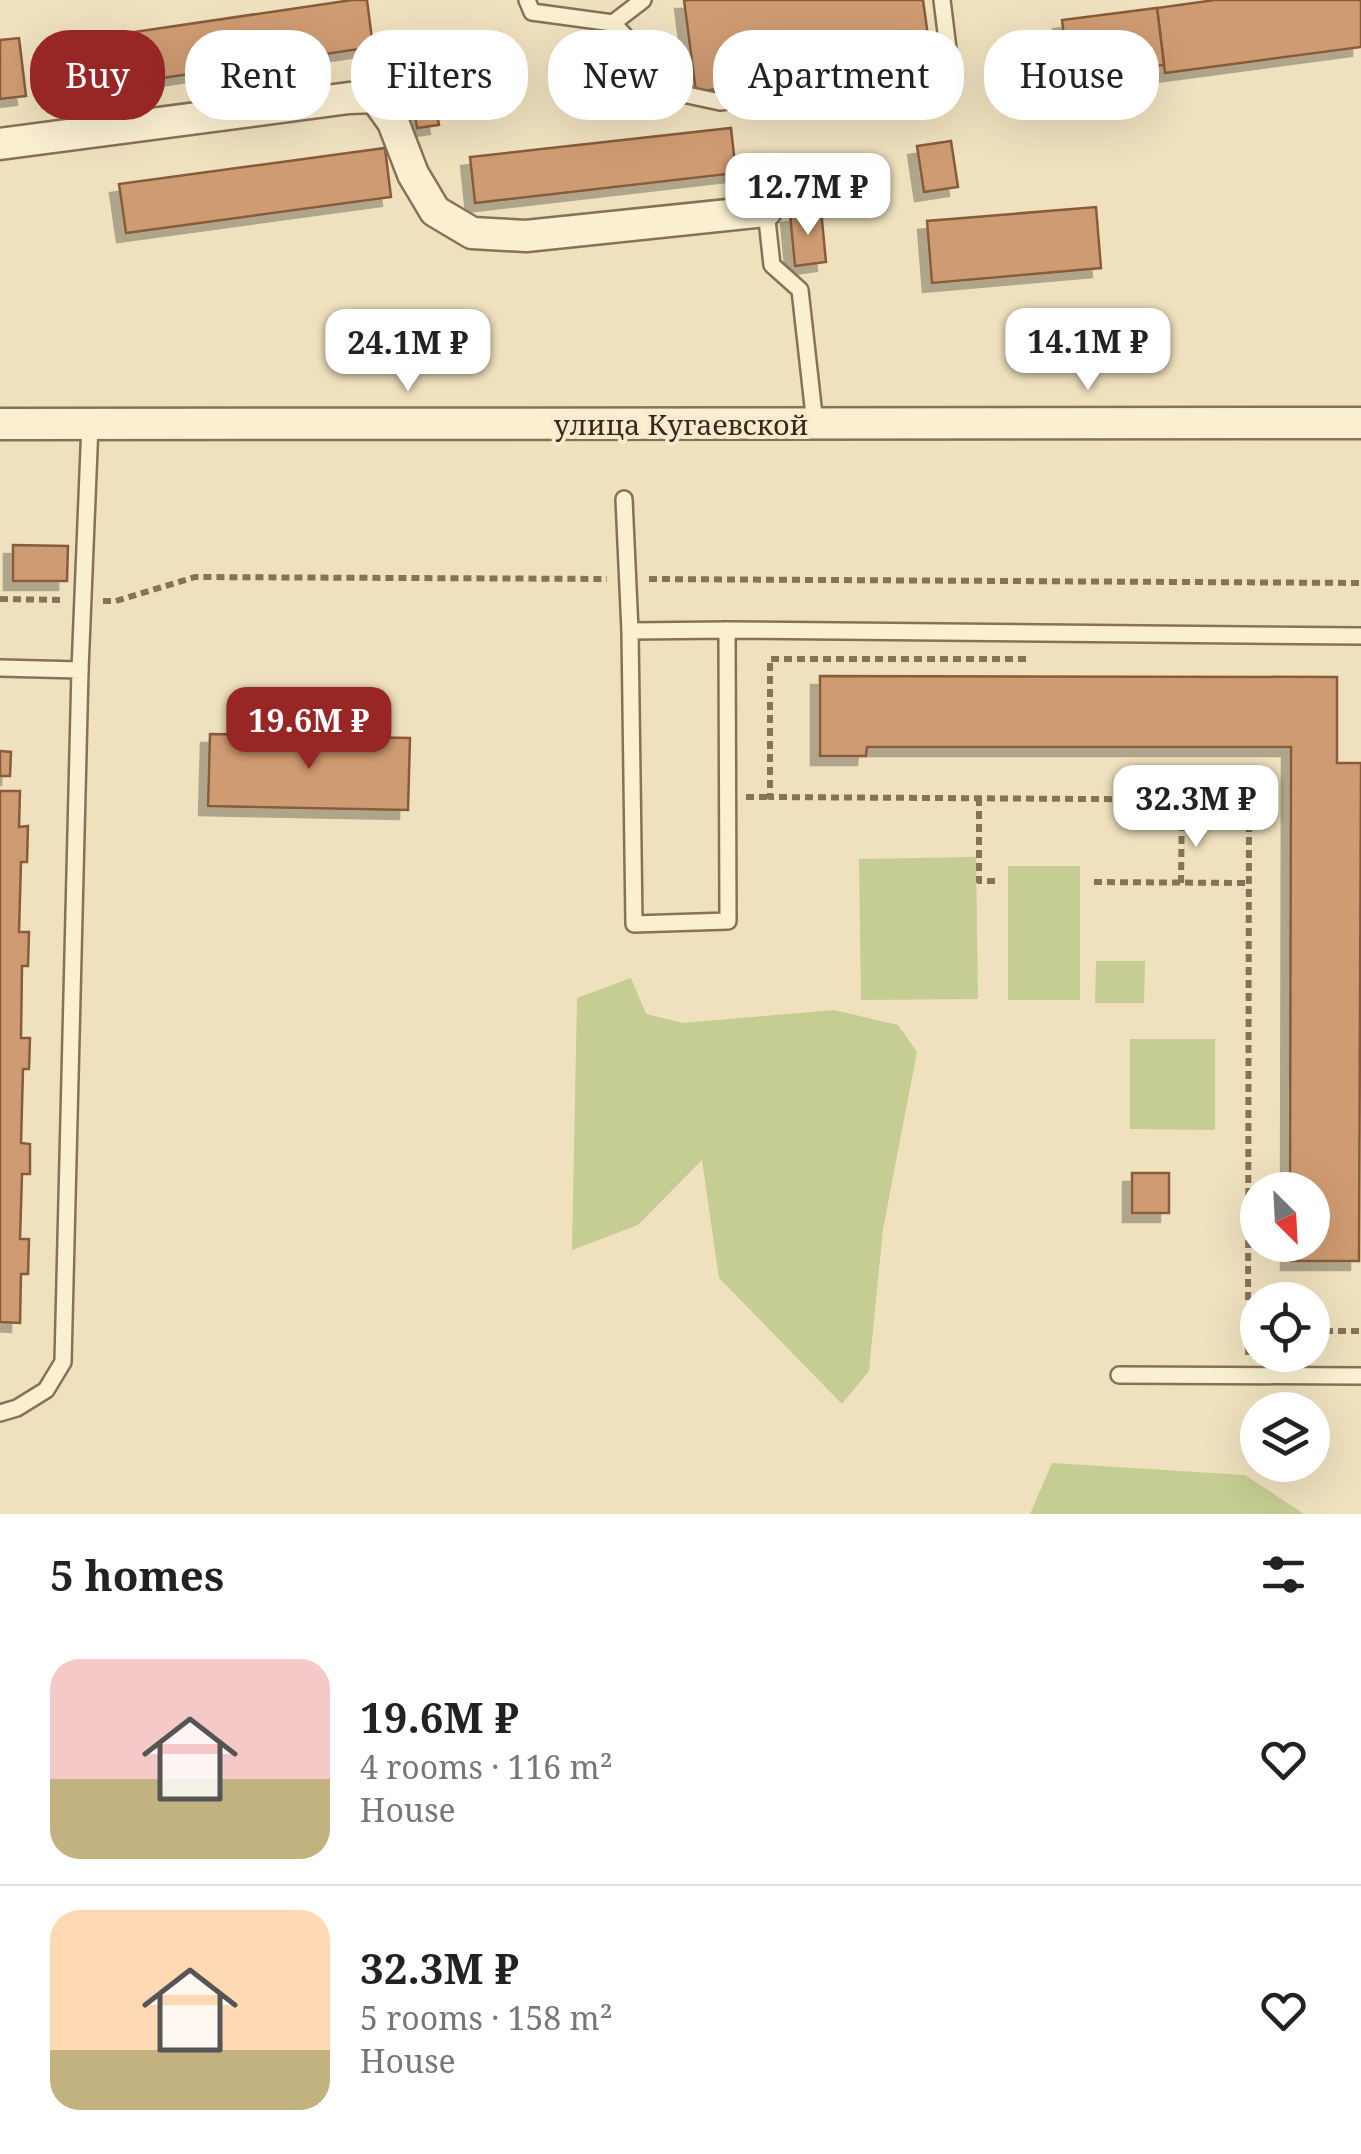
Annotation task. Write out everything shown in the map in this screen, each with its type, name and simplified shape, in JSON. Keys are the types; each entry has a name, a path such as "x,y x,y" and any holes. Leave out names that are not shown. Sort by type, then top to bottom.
{"street":[{"path":"0,144 376,97 436,211 472,232 526,236 766,212"},
{"name":"улица Кугаевской","path":"0,424 1361,422"}],"lane":[{"path":"527,0 532,12 614,24 678,93 720,102 952,73 942,0"},
{"path":"614,24 643,0"},
{"path":"766,212 772,265 800,290 815,424"},
{"path":"0,1412 17,1408 46,1390 63,1362 90,424"},
{"path":"624,499 634,924 728,921 726,630"},
{"path":"630,631 1361,636"},
{"path":"0,668 80,670"},
{"path":"1120,1375 1361,1376"}],"path":[{"path":"102,601 116,601 195,576 1361,583"},
{"path":"0,599 68,600"},
{"path":"1026,660 770,659 770,797 1249,800 1248,1282"},
{"path":"979,798 979,881 999,881"},
{"path":"1181,882 1182,800"},
{"path":"1094,882 1249,883"},
{"path":"1330,1332 1361,1332"}],"green space":[{"path":"976,857 978,999 861,1000 859,859"},
{"path":"1008,866 1080,866 1080,1000 1008,1000"},
{"path":"1096,961 1145,961 1144,1003 1095,1003"},
{"path":"631,978 646,1014 683,1023 834,1010 898,1025 917,1052 883,1229 869,1371 842,1404 719,1278 702,1160 638,1225 572,1250 577,998"},
{"path":"1130,1039 1215,1039 1215,1130 1130,1129"},
{"path":"1052,1463 1240,1475 1240,1482 1256,1482 1304,1514 1030,1514"}],"building":[{"path":"367,0 371,30 351,30 351,50 331,53 331,30 185,30 185,75 165,78 165,30 148,30"},
{"path":"684,0 923,0 927,30 713,30 713,90 696,92 693,30 688,30"},
{"path":"1215,0 1361,0 1361,47 1165,73 1157,8"},
{"path":"1157,8 1164,65 1159,66 1159,30 1063,30 1062,20"},
{"path":"19,38 26,96 0,99 0,40"},
{"path":"416,120 438,120 439,125 417,128"},
{"path":"731,128 736,173 475,203 470,157"},
{"path":"951,141 958,187 924,192 917,146"},
{"path":"385,148 391,197 126,233 119,184"},
{"path":"1096,207 1101,268 932,283 927,221"},
{"path":"821,210 826,262 795,266 790,214"},
{"path":"13,545 68,546 67,581 13,581"},
{"path":"820,676 1337,677 1337,763 1361,763 1359,1261 1330,1261 1330,1172 1290,1172 1291,747 867,747 866,756 820,756"},
{"path":"210,734 410,738 408,810 208,806"},
{"path":"0,751 11,752 10,776 0,776"},
{"path":"0,791 20,791 19,827 28,826 27,862 21,862 19,932 29,932 28,966 22,966 21,1038 30,1038 29,1069 23,1069 21,1143 30,1144 30,1174 22,1174 20,1239 29,1239 28,1274 21,1274 20,1323 0,1322"},
{"path":"1132,1173 1169,1173 1169,1213 1132,1213"}]}
